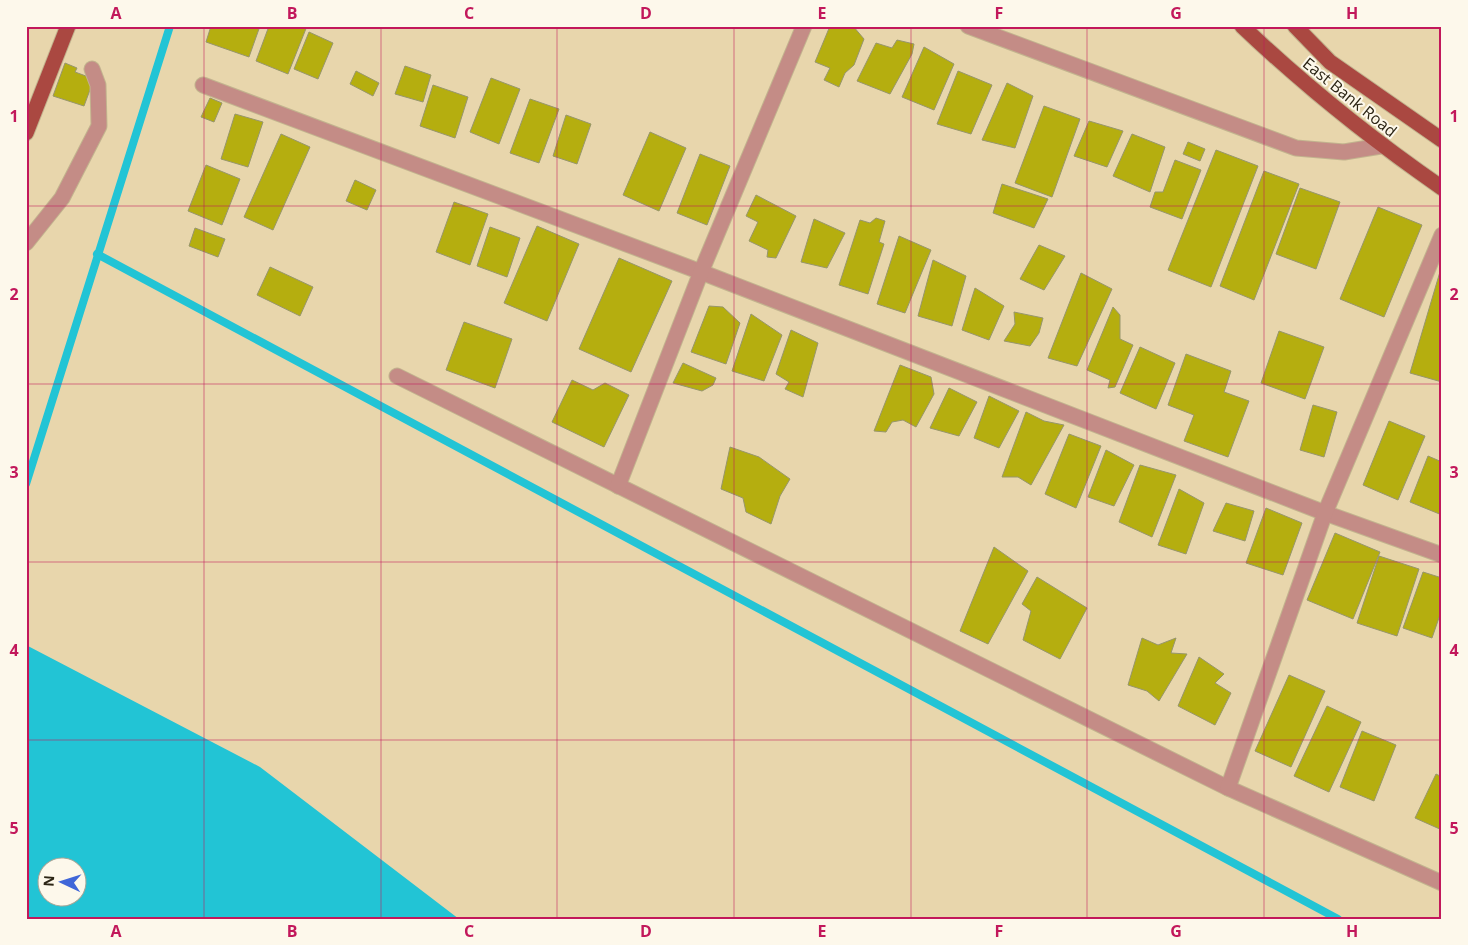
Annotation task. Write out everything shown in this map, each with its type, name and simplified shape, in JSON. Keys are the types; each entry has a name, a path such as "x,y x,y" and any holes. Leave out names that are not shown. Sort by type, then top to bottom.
{"main road":[{"path":"26,134 68,26"},
{"name":"East Bank Road","path":"1242,26 1293,75 1381,146 1442,188"},
{"name":"East Bank Road","path":"1295,26 1330,62 1442,140"}],"street":[{"path":"618,486 701,272 804,26"},
{"path":"968,26 1296,148 1344,152 1381,146"},
{"path":"26,243 62,198 99,126 98,85 92,69"},
{"path":"203,85 701,272 1325,513 1442,555"},
{"path":"1228,788 1325,513 1442,235"},
{"path":"397,376 1228,788 1442,883"}],"water":[{"path":"26,645 260,767 459,919 26,919"}],"building":[{"path":"211,26 260,26 249,57 206,42"},
{"path":"269,26 307,26 288,74 256,61"},
{"path":"830,26 853,26 864,39 854,65 845,73 839,87 824,80 830,68 815,62"},
{"path":"309,32 333,43 318,79 294,69"},
{"path":"897,40 914,44 912,54 890,94 857,81 876,43 892,48"},
{"path":"924,47 954,64 934,110 902,97"},
{"path":"65,63 77,68 75,72 94,79 84,106 53,96"},
{"path":"405,66 431,75 423,102 395,94"},
{"path":"356,71 379,83 373,96 350,84"},
{"path":"958,71 992,85 971,134 937,124"},
{"path":"491,78 520,89 499,144 470,132"},
{"path":"1007,83 1033,96 1015,148 982,140"},
{"path":"433,85 468,97 455,138 420,126"},
{"path":"210,98 222,103 214,122 201,117"},
{"path":"530,99 559,109 539,163 510,153"},
{"path":"1044,106 1080,119 1052,197 1015,183"},
{"path":"235,114 263,122 248,167 221,159"},
{"path":"566,115 591,124 577,164 553,156"},
{"path":"1089,121 1123,131 1107,167 1074,156"},
{"path":"650,132 686,148 659,211 623,195"},
{"path":"281,134 310,147 273,230 244,217"},
{"path":"1132,134 1165,147 1150,192 1113,176"},
{"path":"1188,142 1205,149 1200,161 1183,154"},
{"path":"1216,150 1258,166 1211,287 1168,270"},
{"path":"700,154 730,166 707,225 677,213"},
{"path":"1175,160 1201,170 1182,219 1150,207 1155,192 1163,192"},
{"path":"206,165 240,179 222,225 188,211"},
{"path":"1264,171 1299,184 1254,300 1220,286"},
{"path":"355,180 376,190 367,210 346,201"},
{"path":"1002,184 1048,199 1034,228 993,213"},
{"path":"1300,188 1340,202 1316,269 1276,254"},
{"path":"756,195 796,216 776,258 767,257 768,250 749,241 758,222 746,216"},
{"path":"454,202 488,214 470,265 436,252"},
{"path":"1378,207 1422,225 1384,317 1340,299"},
{"path":"876,218 885,221 879,242 884,244 868,294 839,285 860,220 870,223"},
{"path":"814,219 845,233 827,268 801,262"},
{"path":"537,226 579,244 547,321 504,303"},
{"path":"490,227 520,238 507,277 477,266"},
{"path":"195,228 225,239 218,257 189,246"},
{"path":"899,236 931,250 905,313 877,304"},
{"path":"1039,245 1065,256 1044,290 1020,279"},
{"path":"619,258 672,281 631,372 579,349"},
{"path":"933,260 966,276 952,326 918,316"},
{"path":"1442,265 1442,382 1410,373"},
{"path":"270,267 313,287 300,316 257,295"},
{"path":"1081,273 1112,289 1077,366 1048,358"},
{"path":"975,288 1004,306 989,340 962,330"},
{"path":"709,306 723,307 740,323 726,364 691,352"},
{"path":"1113,307 1120,315 1120,339 1133,345 1115,387 1108,388 1110,380 1087,370"},
{"path":"1014,312 1043,318 1039,333 1030,346 1004,341 1015,324"},
{"path":"751,314 782,335 764,381 732,371"},
{"path":"464,322 512,339 495,388 446,370"},
{"path":"791,330 818,343 803,397 785,389 789,382 776,374"},
{"path":"1279,331 1324,347 1305,399 1261,383"},
{"path":"1140,347 1175,363 1156,409 1120,393"},
{"path":"1186,354 1231,371 1224,392 1249,401 1228,457 1184,441 1194,415 1168,405"},
{"path":"683,363 716,378 713,385 702,391 673,383"},
{"path":"900,365 931,377 934,394 916,427 903,420 892,422 886,432 874,431"},
{"path":"572,380 593,390 605,383 629,395 604,447 552,422"},
{"path":"949,388 977,402 959,436 930,428"},
{"path":"989,396 1019,411 999,448 974,438"},
{"path":"1313,405 1337,412 1324,457 1300,450"},
{"path":"1026,412 1044,421 1064,425 1031,485 1018,477 1002,477"},
{"path":"1389,421 1425,436 1398,500 1363,485"},
{"path":"1069,434 1101,446 1076,508 1045,494"},
{"path":"730,447 759,457 790,479 780,496 771,524 746,512 743,498 721,489"},
{"path":"1106,450 1134,465 1114,506 1088,497"},
{"path":"1428,456 1442,462 1442,515 1410,502"},
{"path":"1140,465 1176,475 1152,537 1119,522"},
{"path":"1179,489 1204,503 1186,554 1158,545"},
{"path":"1226,503 1254,511 1245,541 1213,531"},
{"path":"1266,508 1302,523 1283,575 1246,563"},
{"path":"1335,533 1380,552 1353,619 1307,600"},
{"path":"994,547 1028,571 988,644 960,631"},
{"path":"1379,556 1419,569 1397,636 1357,623"},
{"path":"1423,572 1442,578 1442,609 1432,638 1403,628"},
{"path":"1037,577 1087,608 1060,659 1023,640 1031,611 1022,604"},
{"path":"1142,638 1158,645 1176,638 1171,653 1187,654 1159,701 1147,691 1128,685"},
{"path":"1199,657 1224,674 1215,683 1231,693 1215,725 1178,706"},
{"path":"1289,675 1325,691 1291,767 1255,751"},
{"path":"1327,706 1361,722 1329,792 1294,776"},
{"path":"1362,731 1396,745 1374,801 1340,787"},
{"path":"1436,774 1442,777 1442,830 1415,818"}],"waterway":[{"path":"26,484 170,26"},
{"path":"97,254 1338,919"}]}
